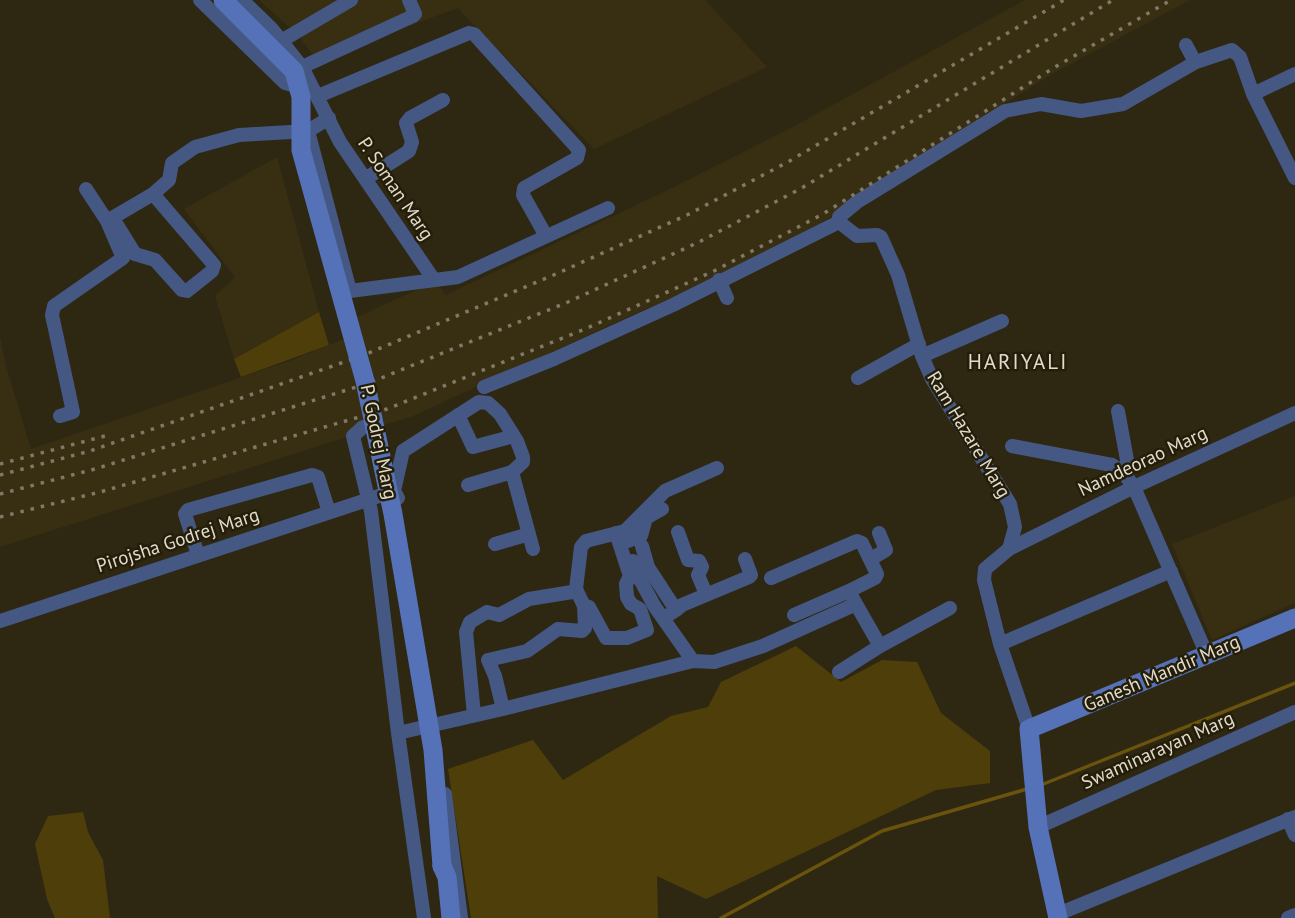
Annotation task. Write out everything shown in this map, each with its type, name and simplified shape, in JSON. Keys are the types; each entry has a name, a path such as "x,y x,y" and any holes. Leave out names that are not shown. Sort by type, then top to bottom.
{"street":[{"path":"200,0 285,83 302,87 318,96"},
{"name":"P. Godrej Marg","path":"223,0 294,71 302,97 301,150 365,381 393,514 433,750 442,866 447,877 451,918"},
{"path":"242,0 302,67 318,96"},
{"path":"281,41 351,0"},
{"path":"302,67 413,16 415,14 409,0"},
{"path":"318,96 469,33 474,34 579,150 577,158 524,188 523,195 546,236"},
{"path":"1186,45 1195,62"},
{"path":"484,387 651,315 839,222 839,217 858,202 1005,111 1041,104 1081,111 1123,104 1195,62 1232,50 1240,57 1253,94 1295,178"},
{"path":"1253,94 1295,74"},
{"name":"P. Soman Marg","path":"318,96 340,142 434,280"},
{"path":"365,179 409,151 412,142 406,123 410,118 443,100"},
{"path":"110,219 153,194 169,180 172,163 195,147 239,135 308,131 328,118"},
{"path":"308,131 350,291 458,277 608,208"},
{"path":"86,189 135,254 155,260 182,290 187,291 212,271 214,265 153,194"},
{"path":"60,416 72,412 52,315 54,306 123,258 110,219"},
{"name":"Ram Hazare Marg","path":"839,222 857,236 881,237 898,275 932,379 1010,504 1015,527 1009,550"},
{"path":"719,280 727,298"},
{"path":"858,377 921,350 1002,321"},
{"path":"461,918 436,724 398,496 394,491 403,451 479,402 488,403 500,414 514,436 523,462 512,472 468,485"},
{"path":"1118,411 1130,482 1208,655"},
{"name":"Namdeorao Marg","path":"1009,550 1130,482 1295,413"},
{"path":"458,415 467,449 514,436"},
{"path":"363,427 353,436 368,499 424,918"},
{"path":"1012,446 1112,465 1130,482"},
{"path":"583,605 589,607 606,638 627,638 647,630 640,609 631,604 627,597 626,584 630,576 628,538 665,491 717,468"},
{"path":"495,544 531,541 512,472"},
{"path":"198,555 185,514 188,510 312,475 318,477 329,512"},
{"name":"Pirojsha Godrej Marg","path":"0,621 394,491"},
{"path":"469,660 488,660 527,651 558,629 582,631 585,628 583,605 576,589 581,547 586,541 641,536 646,518 650,513 662,509"},
{"path":"678,532 688,560 699,561 702,567 698,575 706,594"},
{"path":"872,567 886,550 879,533"},
{"path":"628,538 637,574 669,614 693,661"},
{"path":"771,578 857,541 862,543 877,574 875,578 794,615"},
{"path":"1009,550 985,569 984,580 1000,644 1029,729 1038,827 1058,916 1291,818 1295,834"},
{"path":"669,614 682,605 749,577 751,575 746,559"},
{"path":"1000,644 1171,571"},
{"path":"489,707 469,660 466,632 470,622 487,612 499,615 528,599 572,592 576,589"},
{"path":"849,591 880,646"},
{"path":"398,733 489,707 693,661 714,662 763,646 856,604"},
{"path":"839,672 950,608"},
{"name":"Ganesh Mandir Marg","path":"1029,729 1295,618"},
{"path":"488,660 495,676 489,707"},
{"name":"Swaminarayan Marg","path":"1038,827 1295,712"},
{"path":"440,918 436,883 442,866"},
{"path":"1287,918 1295,915"}],"shaded area":[{"path":"259,0 705,0 767,67 594,149 458,8 317,60 298,35"},
{"path":"1025,0 1190,0 1052,74 860,195 852,205 796,237 660,305 645,309 413,416 0,547 0,337 31,449 289,361 344,339 342,324 436,281 446,295 666,191 789,129"},
{"path":"277,157 319,312 234,359 215,296 235,277 184,209"},
{"path":"319,312 329,345 241,377 234,359"},
{"path":"1295,496 1295,603 1212,640 1172,544"},
{"path":"796,646 841,682 882,660 917,662 941,713 990,751 990,783 936,790 706,899 657,876 658,918 471,918 448,769 533,740 563,780 671,716 708,707 721,682"},
{"path":"83,812 88,832 103,860 110,918 55,918 47,899 35,844 48,816"}],"waterway":[{"path":"1041,785 1295,683"},
{"path":"721,918 882,831 1027,789"}],"railway":[{"path":"0,475 90,451 364,355 556,274 687,215 786,163 1064,0"},
{"path":"0,494 95,469 369,383 568,302 697,243 800,189 1113,0"},
{"path":"0,517 100,492 387,409 585,329 714,271 823,214 1055,67 1171,0"},
{"path":"0,464 105,436"}],"district":[{"name":"HARIYALI","path":"1018,363"}]}
